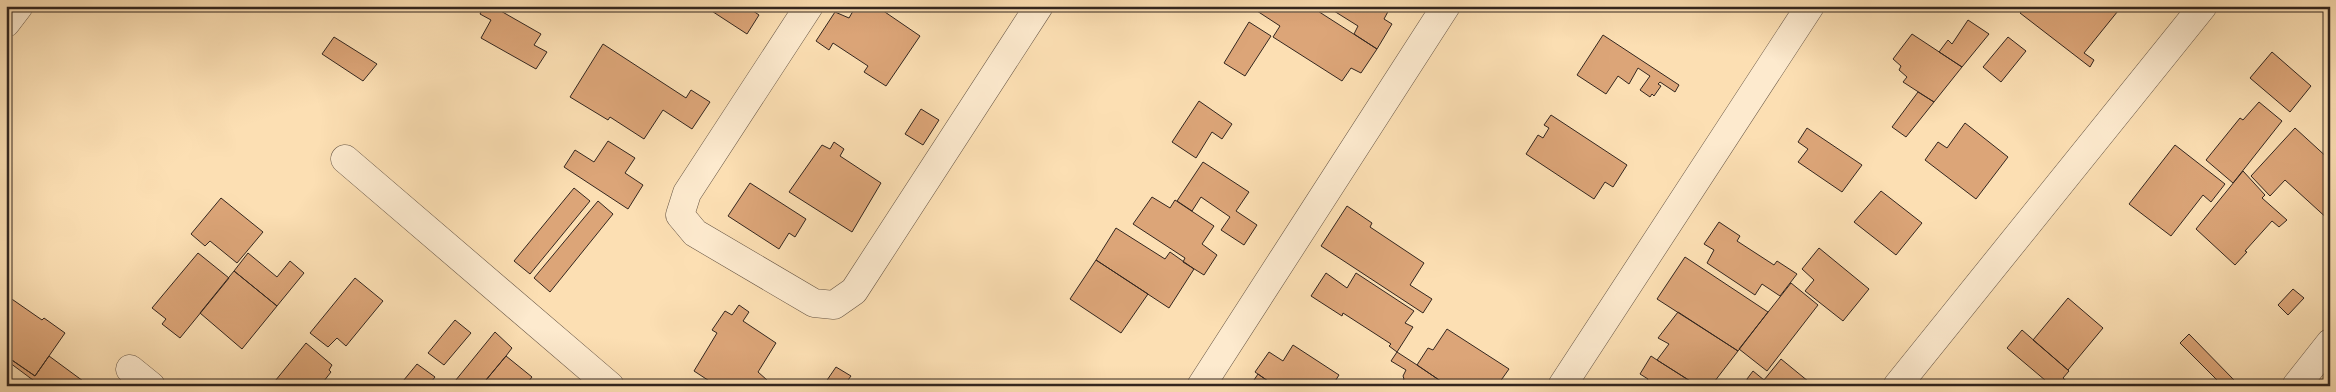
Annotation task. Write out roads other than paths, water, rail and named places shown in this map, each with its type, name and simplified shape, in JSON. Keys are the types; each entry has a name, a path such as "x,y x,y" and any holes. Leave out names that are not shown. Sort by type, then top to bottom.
{"street":[{"path":"6,23 19,6"},
{"path":"809,6 687,193 680,215 695,233 814,303 834,305 854,291 1039,6"},
{"path":"1201,386 1446,6"},
{"path":"1562,386 1810,6"},
{"path":"1897,386 2203,6"},
{"path":"345,159 610,386"},
{"path":"2296,386 2330,343"},
{"path":"130,369 151,386"}]}
